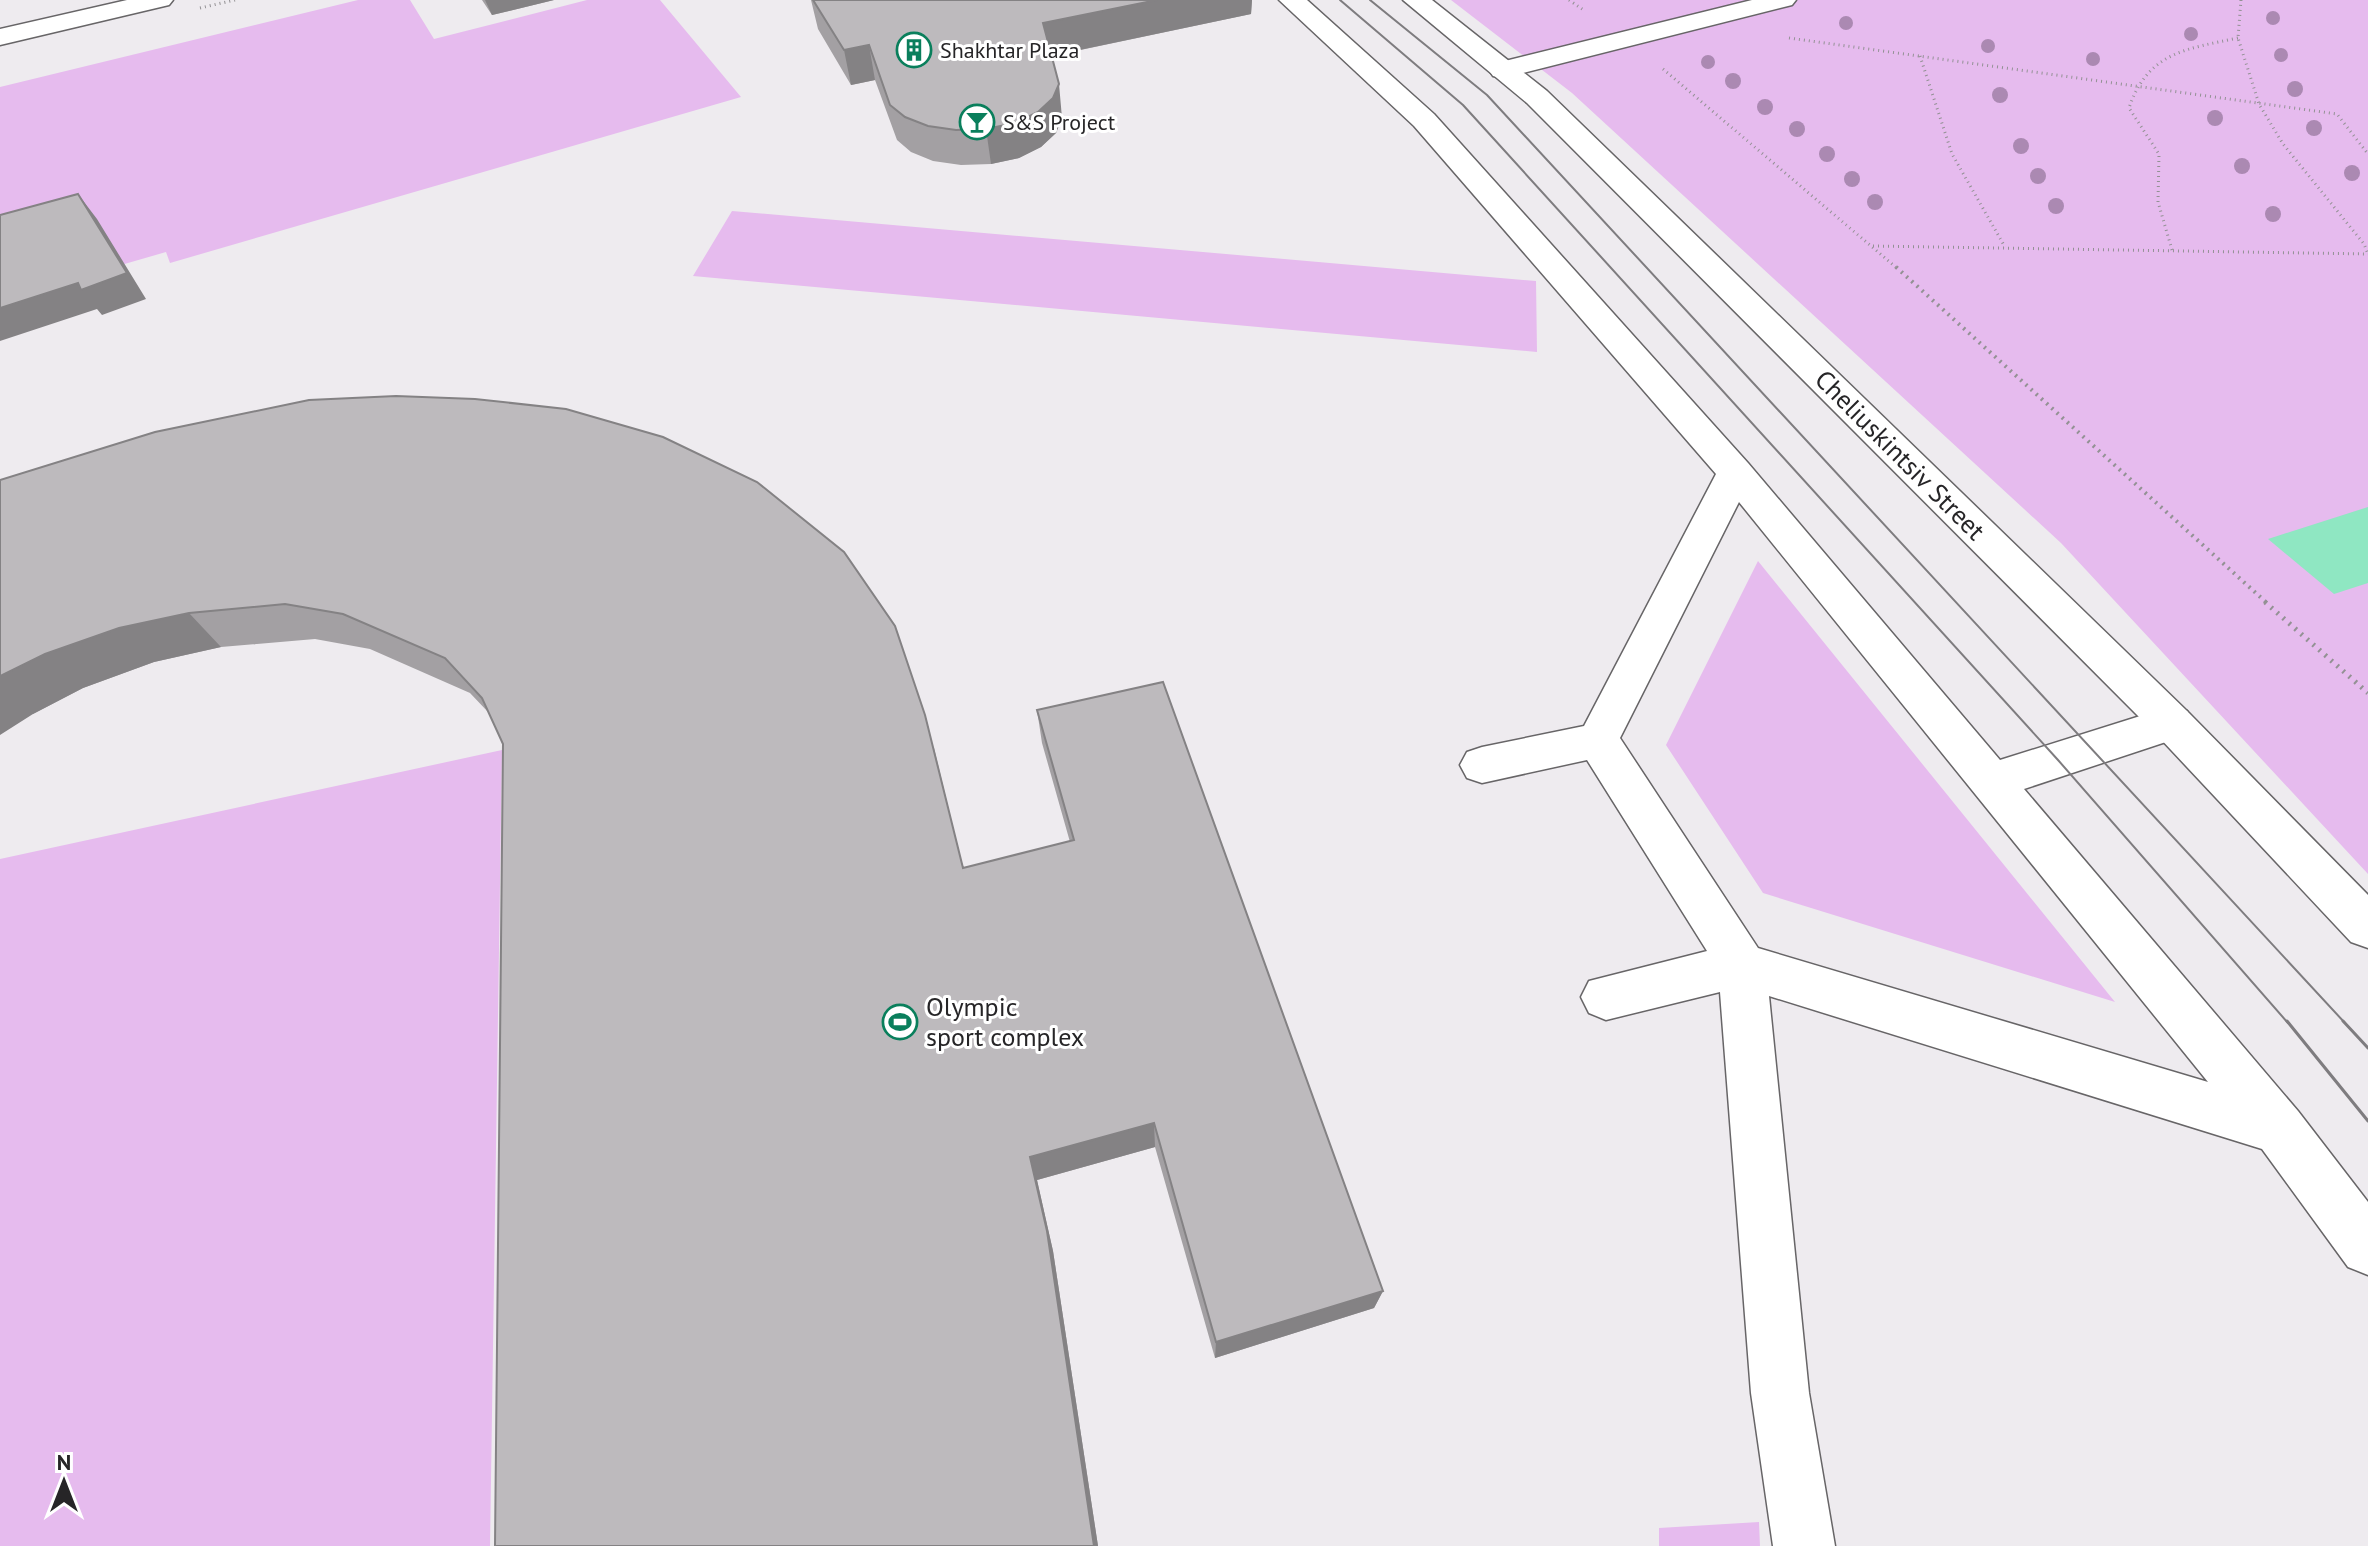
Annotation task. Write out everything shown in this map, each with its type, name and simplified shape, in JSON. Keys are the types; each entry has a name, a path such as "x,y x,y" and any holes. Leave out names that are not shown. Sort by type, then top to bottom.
{"main road":[{"path":"0,37 160,0"},
{"path":"1292,0 1424,120 1735,472 2279,1129 2368,1247"},
{"name":"Cheliuskintsiv Street","path":"1416,0 1560,119 2172,723 2368,927"},
{"path":"1503,70 1783,0"},
{"path":"1598,740 1735,472"},
{"path":"1993,781 2172,723"},
{"path":"1482,765 1598,740"},
{"path":"1598,740 1742,965 1780,1393 1804,1546"},
{"path":"1606,997 1742,965 2279,1129"}],"path":[{"path":"1569,0 1629,40 1873,246 2161,510 2368,693"},
{"path":"1873,246 2368,254 2364,244 2283,144 2259,104 2238,38 2241,0"},
{"path":"1582,9 1597,11"},
{"path":"1787,38 2337,114 2368,154"},
{"path":"2172,250 2158,202 2159,154 2129,108 2134,86 2152,65 2180,51 2238,38"},
{"path":"1920,56 1952,154 2005,247"}],"shaded area":[{"path":"358,0 410,0 434,39 587,0 660,0 741,97 170,263 166,252 0,300 0,87"},
{"path":"1451,0 2368,0 2368,874 2061,543 1572,93"},
{"path":"732,211 1536,281 1537,352 693,276"},
{"path":"2368,507 2368,583 2334,594 2268,539"},
{"path":"1758,561 2115,1002 1763,893 1666,745"},
{"path":"502,750 490,1546 0,1546 0,859"},
{"path":"1759,1522 1760,1546 1659,1546 1659,1528"}],"building":[{"path":"813,0 1157,0 1043,23 1059,84 1053,98 1038,112 1015,123 986,129 956,130 928,126 905,117 890,105 869,45 844,50"},
{"path":"78,194 127,273 81,290 78,283 0,308 0,215"},
{"name":"Olympic sport complex","path":"396,396 475,399 566,409 663,437 757,482 844,552 895,626 925,715 963,868 1074,840 1037,710 1163,682 1383,1291 1216,1342 1154,1123 1030,1157 1047,1231 1094,1546 495,1546 503,744 482,698 445,658 343,614 285,604 189,613 119,628 45,654 0,676 0,480 155,432 309,400"}],"tram line":[{"path":"1340,0 1463,105 2058,760 2288,1023"},
{"path":"1370,0 1487,95 2345,1023"},
{"path":"2287,1021 2368,1121"},
{"path":"2343,1021 2368,1048"}],"place":[{"name":"Shakhtar Plaza","path":"914,50"},
{"name":"S&S Project","path":"977,122"},
{"name":"Olympic sport complex","path":"900,1022"}]}
